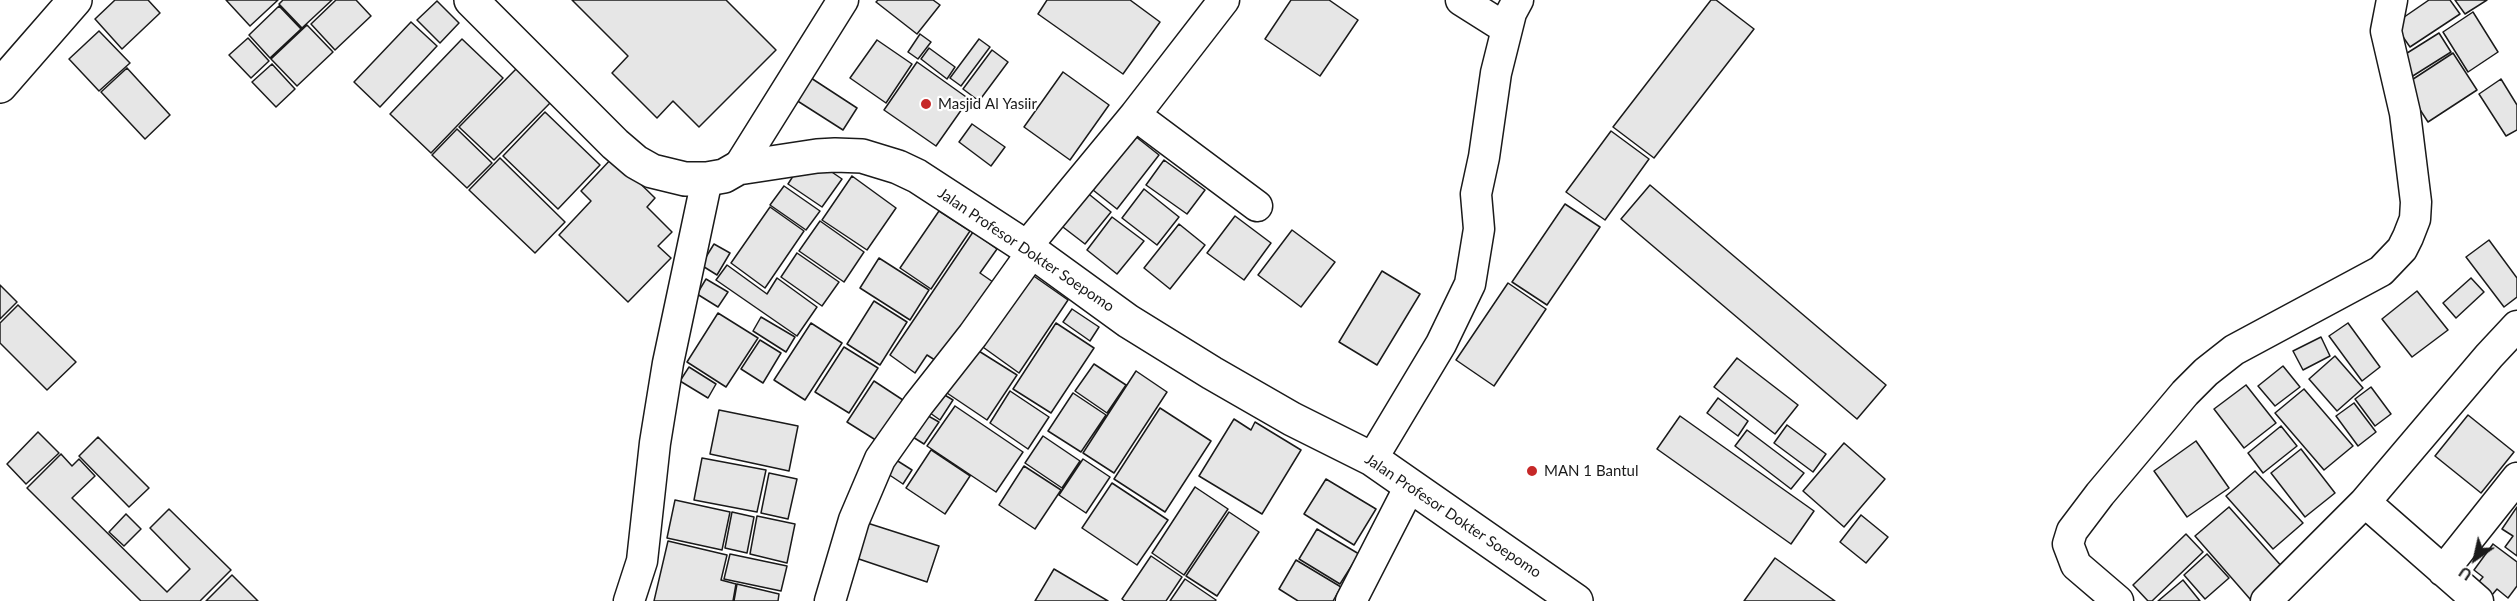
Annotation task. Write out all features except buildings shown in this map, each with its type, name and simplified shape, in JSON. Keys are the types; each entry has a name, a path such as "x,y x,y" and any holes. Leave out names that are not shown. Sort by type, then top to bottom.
{"main road":[{"path":"0,86 75,0"},
{"name":"Jalan Profesor Dokter Soepomo","path":"471,0 584,115 636,162 666,176 707,179 724,176 738,168 817,156 862,156 884,162 917,176 1030,249 1128,321 1292,419 1372,459 1576,601"}],"street":[{"path":"738,168 843,0"},
{"path":"830,601 854,520 880,459 918,405 973,335 1030,249 1224,0"},
{"path":"1461,0 1507,29"},
{"path":"1372,459 1457,316 1470,284 1479,229 1476,194 1484,157 1496,73 1511,13 1518,0"},
{"path":"2118,601 2076,565 2068,544 2072,531 2100,494 2185,393 2206,372 2234,350 2381,271 2392,261 2408,237 2415,219 2416,202 2405,112 2386,31 2391,0"},
{"path":"1135,115 1257,206"},
{"path":"630,601 642,561 655,443 668,363 707,179"},
{"path":"2266,601 2364,502 2517,326"},
{"path":"2443,571 2517,478"},
{"path":"1351,601 1410,486"},
{"path":"2364,502 2478,601"}],"place":[{"name":"Masjid Al Yasiir","path":"926,104"},
{"name":"MAN 1 Bantul","path":"1532,471"}]}
